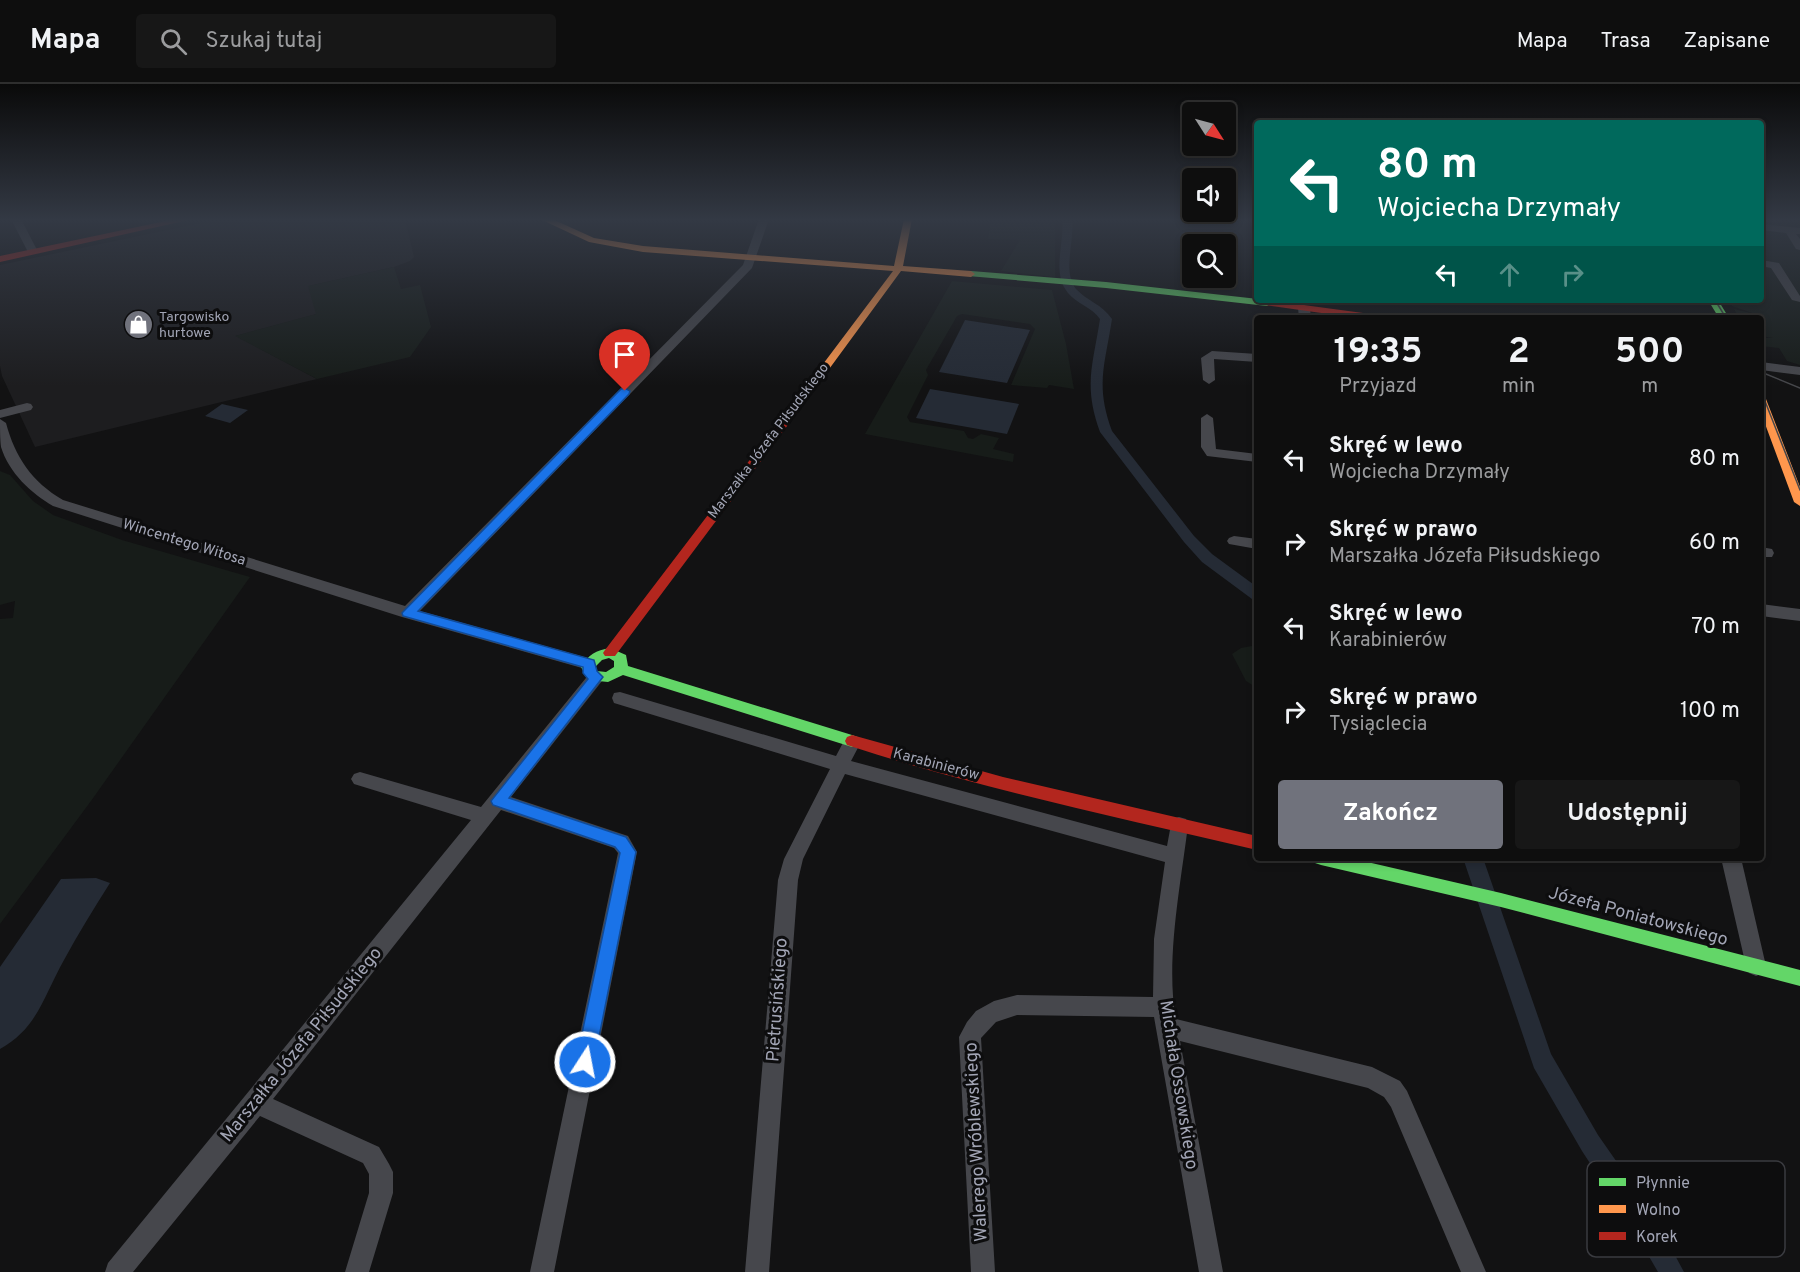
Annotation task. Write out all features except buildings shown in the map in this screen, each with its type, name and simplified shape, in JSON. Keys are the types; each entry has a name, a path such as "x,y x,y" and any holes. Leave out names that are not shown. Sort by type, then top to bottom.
{"main road":[{"name":"Marszałka Józefa Piłsudskiego","path":"610,653 894,274"},
{"path":"965,274 1211,296 1305,313 1334,315"},
{"path":"1764,407 1800,502"},
{"path":"610,653 621,658 621,669 610,677 593,671 596,657 610,653"},
{"name":"Karabinierów","path":"621,669 852,742 1043,794 1254,842"},
{"name":"Józefa Poniatowskiego","path":"1334,861 1501,900 1800,978"}],"street":[{"path":"593,671 408,613 740,274"},
{"path":"1781,274 1796,298 1800,299"},
{"path":"1209,380 1207,358 1212,355 1254,358"},
{"path":"1764,366 1800,371"},
{"path":"0,414 27,406"},
{"path":"1207,418 1208,447 1212,453 1254,458"},
{"name":"Wincentego Witosa","path":"0,423 7,451 17,468 42,495 58,503 408,613"},
{"path":"1234,541 1254,544"},
{"path":"1764,610 1800,615"},
{"name":"Marszałka Józefa Piłsudskiego","path":"117,1272 492,809 593,671"},
{"path":"620,698 840,766 1017,817 1175,856"},
{"name":"Pietrusińskiego","path":"757,1272 788,880 794,859 852,742"},
{"path":"360,779 492,809 621,842 628,852 542,1272"},
{"name":"Michała Ossowskiego","path":"1179,825 1164,939 1164,1017 1211,1272"},
{"path":"1732,861 1756,966"},
{"name":"Walerego Wróblewskiego","path":"983,1272 970,1037 977,1021 995,1011 1017,1005 1164,1017 1372,1078 1392,1089 1399,1100 1474,1272"},
{"path":"256,1103 371,1155 381,1172 381,1194 357,1272"}],"shaded area":[{"name":"Targowisko hurtowe","path":"0,274 361,274 309,286 317,314 236,336 317,379 35,447 2,376 0,366"},
{"path":"360,274 396,274 401,289 420,285 431,327 410,357 317,379 235,336 316,314 308,286"},
{"path":"1032,274 1055,274 1055,277"},
{"path":"1764,274 1800,274 1800,365 1787,361 1779,348 1764,346 1764,338 1773,338 1764,336 1764,315 1737,314 1734,309 1755,314 1732,306 1730,303 1764,303"},
{"path":"952,281 1052,290 1066,344 1074,389 1049,385 1047,388 1011,385 1035,329 1030,324 962,314 957,316 926,370 928,375 907,417 910,422 964,431 968,438 973,439 981,434 999,438 993,449 1014,454 1013,462 865,434"},
{"path":"965,320 1030,330 1007,383 939,372"},
{"path":"930,389 1019,404 1007,434 916,418"},
{"path":"222,404 248,410 230,423 205,416"},
{"path":"0,471 10,475 33,501 53,515 122,540 250,577 91,801 0,924 0,619 13,618 15,601 0,605"},
{"path":"1254,646 1254,686 1246,681 1232,654 1241,648"},
{"path":"96,878 110,883 57,973 39,1010 13,1041 0,1049 0,967 61,879"}],"waterway":[{"path":"1066,274 1071,290 1098,309 1106,319 1095,386 1099,414 1106,432 1189,539 1207,558 1254,593"},
{"path":"1474,861 1542,1060 1602,1161"},
{"path":"1663,1257 1672,1272"}],"tram line":[{"path":"1717,303 1724,315"},
{"path":"1764,373 1800,388"},
{"path":"1764,399 1800,490"}],"traffic: fast":[{"path":"976,274 1106,285 1254,302"},
{"path":"1715,303 1722,315"},
{"path":"610,653 621,658 621,669 608,677 593,676 588,667 590,664 597,657 610,653"},
{"path":"621,669 852,741"},
{"path":"1334,861 1501,900 1800,978"}],"traffic: slow":[{"path":"798,404 895,274"},
{"path":"1764,407 1800,502"}],"traffic: jam":[{"path":"1267,303 1356,315"},
{"path":"610,653 798,404"},
{"path":"852,741 1003,783 1254,842"}],"place":[{"name":"Targowisko hurtowe","path":"138,325"}],"route":[{"path":"585,1062 628,852 621,842 498,801 596,677 590,673 589,664 408,613 625,391"}]}
